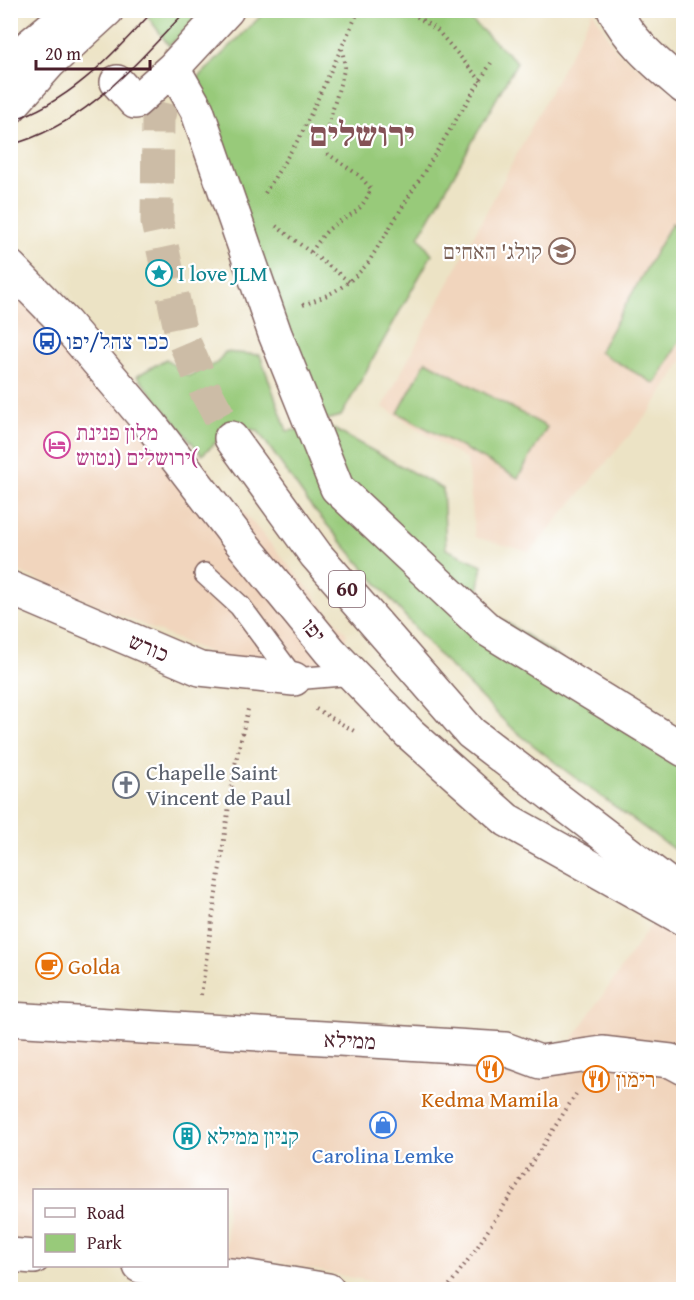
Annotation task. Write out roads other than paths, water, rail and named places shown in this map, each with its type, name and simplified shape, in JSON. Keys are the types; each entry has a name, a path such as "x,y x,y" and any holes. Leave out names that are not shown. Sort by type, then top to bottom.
{"main road":[{"path":"12,63 73,10"},
{"path":"10,107 49,63 107,10"},
{"path":"117,82 135,102 173,68 227,10"},
{"path":"614,10 624,31 647,57 684,87"},
{"path":"173,68 201,121 270,317 337,488 488,630 684,750"},
{"name":"יפו","path":"10,267 65,323 150,425 240,541 330,651 409,733 507,820 684,919"},
{"name":"60","path":"231,438 316,555 471,733 684,896"},
{"name":"כורש","path":"10,588 200,669 294,679"},
{"name":"60","path":"471,733 606,815 684,872"},
{"name":"ממילא","path":"10,1019 505,1049 540,1062 602,1053 649,1056 672,1061 684,1068"},
{"path":"10,1256 33,1257"},
{"path":"150,1267 260,1278 328,1290"}],"lane":[{"path":"205,574 240,606 294,679 354,674"}],"tunnel":[{"path":"179,56 170,74 158,119 157,222 181,334 205,390 231,438"}],"tram line":[{"path":"10,121 32,113 71,89 106,60 154,10"},
{"path":"10,145 37,136 86,108 128,71 187,10"}],"place":[{"name":"קולג' האחים","path":"562,251"},
{"name":"I love JLM","path":"159,273"},
{"name":"ככר צהל/יפו","path":"47,341"},
{"name":"מלון פנינת ירושלים (נטוש(","path":"57,445"},
{"name":"Chapelle Saint Vincent de Paul","path":"126,785"},
{"name":"Golda","path":"49,966"},
{"name":"Kedma Mamila","path":"490,1069"},
{"name":"רימון","path":"596,1079"},
{"name":"Carolina Lemke","path":"383,1125"},
{"name":"קניון ממילא","path":"187,1136"}],"district":[{"name":"ירושלים","path":"362,134"}]}
